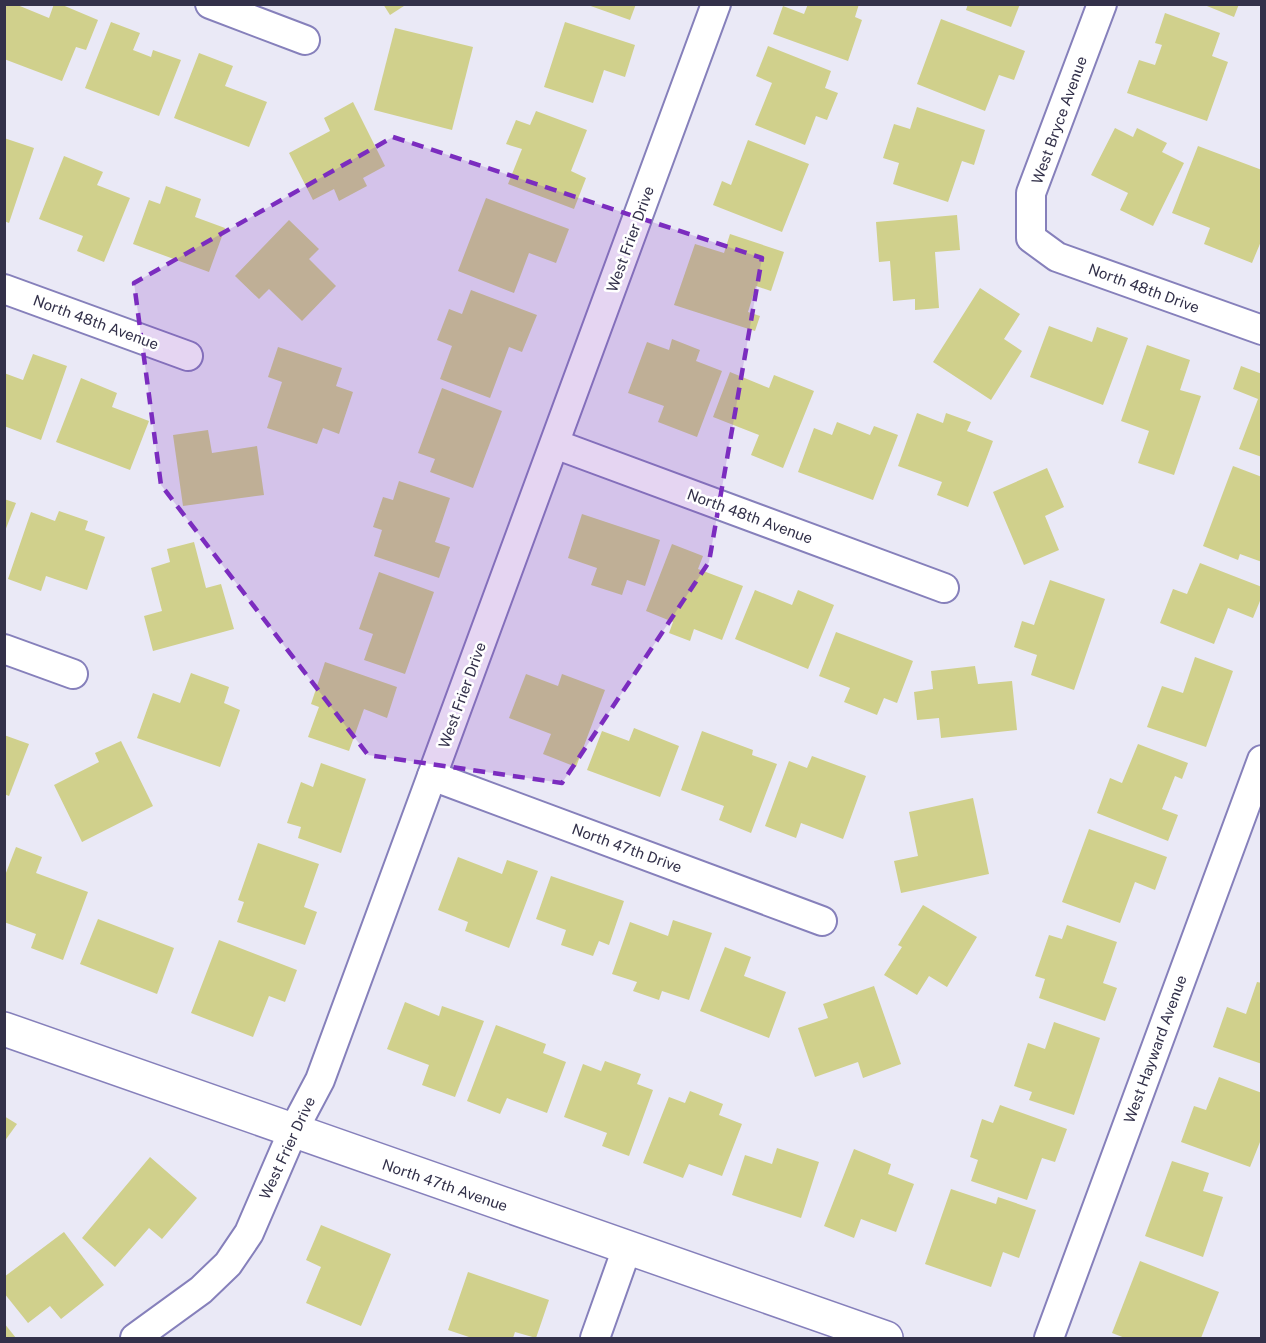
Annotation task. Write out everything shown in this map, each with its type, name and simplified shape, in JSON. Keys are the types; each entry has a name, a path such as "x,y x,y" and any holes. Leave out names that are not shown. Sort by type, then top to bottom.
{"street":[{"path":"210,4 306,40"},
{"name":"West Frier Drive","path":"135,1338 201,1290 228,1264 249,1233 294,1131 320,1080 716,4"},
{"name":"West Bryce Avenue","path":"1031,238 1031,194 1102,4"},
{"name":"North 48th Drive","path":"1031,238 1057,257 1262,330"},
{"name":"North 48th Avenue","path":"4,289 188,356"},
{"name":"North 48th Avenue","path":"555,444 944,588"},
{"path":"4,649 73,674"},
{"name":"West Hayward Avenue","path":"1049,1338 1262,760"},
{"name":"North 47th Drive","path":"432,776 822,921"},
{"name":"North 47th Avenue","path":"4,1029 886,1338"},
{"path":"596,1338 627,1248"}],"highlighted area":[{"path":"393,137 762,258 709,562 562,783 368,755 161,485 134,283"}],"building":[{"path":"7,4 15,4 49,18 54,4 60,4 98,20 86,50 76,47 62,81 4,59 4,12"},
{"path":"383,4 407,4 390,15"},
{"path":"585,4 636,4 630,20"},
{"path":"808,4 859,4 855,17 862,20 848,61 773,34 783,6 804,14"},
{"path":"968,4 1020,4 1011,27 966,10"},
{"path":"1202,4 1239,4 1234,17"},
{"path":"1165,13 1220,33 1212,56 1228,62 1207,121 1127,93 1139,60 1155,65 1162,45 1155,43"},
{"path":"941,19 1025,51 1014,80 999,75 985,111 917,84"},
{"path":"111,22 140,33 133,50 151,57 153,50 181,60 159,116 85,88"},
{"path":"565,22 635,45 625,77 604,70 593,103 544,87"},
{"path":"395,28 473,47 452,130 374,110"},
{"path":"768,46 831,71 825,88 838,93 827,120 816,116 805,145 755,125 772,83 756,76"},
{"path":"199,53 233,66 225,86 267,102 249,147 174,118"},
{"path":"353,102 385,166 363,178 367,186 339,201 334,189 313,200 289,153 330,131 324,118"},
{"path":"917,107 985,130 974,165 962,161 948,202 893,184 899,163 883,158 894,124 910,129"},
{"path":"536,111 587,130 571,171 586,178 574,209 508,184 522,149 506,144 516,120 530,125"},
{"path":"1115,128 1133,137 1137,128 1167,143 1162,152 1184,163 1153,226 1120,210 1128,193 1091,175"},
{"path":"4,138 34,148 9,223 4,221"},
{"path":"748,140 809,164 782,232 713,205 722,181 731,185"},
{"path":"1198,146 1262,170 1262,239 1252,263 1204,244 1210,228 1172,213"},
{"path":"64,156 103,172 97,185 130,198 104,262 77,251 83,236 39,219"},
{"path":"166,186 201,199 195,217 225,228 209,272 133,244 149,200 160,204"},
{"path":"486,198 569,229 556,263 529,253 514,293 458,271"},
{"path":"957,215 960,250 935,252 939,308 915,310 915,299 893,301 890,261 879,262 876,222"},
{"path":"289,220 319,249 309,259 336,286 302,321 269,289 259,299 235,276"},
{"path":"730,234 784,252 771,291 756,286 748,312 760,316 755,331 674,305 695,244 724,253"},
{"path":"980,288 1020,314 1004,339 1022,351 991,400 933,362"},
{"path":"471,290 537,315 522,352 509,347 490,398 440,379 452,346 437,340 449,309 462,314"},
{"path":"1049,326 1092,342 1097,327 1128,338 1103,405 1030,377"},
{"path":"672,339 700,350 696,361 722,371 697,437 658,422 664,406 628,393 647,342 669,350"},
{"path":"1147,345 1190,360 1180,390 1201,396 1174,475 1138,463 1149,431 1121,421"},
{"path":"278,347 342,368 336,386 353,392 339,434 323,428 317,444 267,428 282,382 268,377"},
{"path":"33,354 67,366 41,440 4,426 4,373 23,380"},
{"path":"1241,366 1262,374 1262,457 1239,449 1258,399 1233,389"},
{"path":"730,372 769,388 774,375 814,391 783,468 751,455 759,435 713,417"},
{"path":"81,378 117,393 112,407 149,421 130,470 56,442"},
{"path":"442,388 502,411 473,488 430,472 435,459 418,453"},
{"path":"917,413 943,423 946,413 971,422 967,431 993,441 968,507 937,495 942,482 898,466"},
{"path":"837,422 870,435 874,426 898,435 873,500 798,472 814,428 832,435"},
{"path":"208,430 212,453 257,446 264,495 183,506 173,435"},
{"path":"1233,466 1262,477 1262,562 1240,554 1238,560 1203,546"},
{"path":"1047,468 1064,507 1045,516 1059,550 1024,565 993,492"},
{"path":"399,481 450,498 435,542 450,547 439,578 374,556 382,530 373,527 383,497 393,500"},
{"path":"4,499 16,503 5,531 4,531"},
{"path":"59,511 88,521 85,530 105,537 87,590 46,576 41,591 8,579 31,512 55,521"},
{"path":"582,514 660,540 645,586 627,580 622,595 591,585 597,568 568,558"},
{"path":"194,542 206,588 221,584 234,629 153,651 144,616 162,611 151,568 170,562 167,549"},
{"path":"672,544 703,556 698,569 743,586 722,640 694,629 690,641 669,633 673,622 646,611"},
{"path":"1200,563 1262,587 1262,596 1253,618 1228,608 1214,644 1160,623 1173,589 1187,594"},
{"path":"379,572 434,592 405,674 364,660 373,634 359,629"},
{"path":"1050,580 1105,599 1074,690 1031,675 1037,655 1014,647 1022,621 1034,625"},
{"path":"755,590 792,605 798,590 834,605 808,669 735,639"},
{"path":"836,632 913,661 897,703 884,698 877,715 844,702 850,688 819,676"},
{"path":"1195,657 1233,671 1206,747 1147,727 1162,686 1183,693"},
{"path":"325,662 397,687 387,718 364,709 349,751 308,737 319,707 311,704"},
{"path":"975,666 978,684 1012,681 1017,730 941,738 939,718 917,720 914,692 933,689 931,671"},
{"path":"191,673 229,687 224,703 240,710 220,767 137,738 153,693 180,703"},
{"path":"526,674 558,686 562,674 605,690 576,767 543,754 551,734 509,718"},
{"path":"634,728 679,746 660,797 587,770 602,731 629,741"},
{"path":"702,731 753,750 752,755 777,764 751,833 719,820 724,806 681,790"},
{"path":"4,735 29,744 9,796 4,794"},
{"path":"121,741 153,806 82,842 54,785 99,762 95,753"},
{"path":"1138,744 1188,763 1182,779 1175,776 1162,809 1178,815 1168,841 1097,813 1110,778 1122,783"},
{"path":"812,756 866,776 843,839 801,823 796,838 765,826 789,761 807,768"},
{"path":"321,763 366,779 341,853 298,838 301,827 287,823 301,782 313,787"},
{"path":"973,798 989,874 901,893 894,861 918,856 909,812"},
{"path":"1089,829 1167,857 1155,890 1135,882 1120,923 1062,902"},
{"path":"258,843 319,864 304,907 317,912 305,945 237,922 244,902 238,900"},
{"path":"16,847 42,857 36,873 88,892 63,960 31,948 36,934 4,922 4,878"},
{"path":"458,857 502,874 507,860 538,871 509,948 465,931 468,922 438,910"},
{"path":"551,876 624,901 609,945 599,941 593,956 561,945 566,930 536,919"},
{"path":"923,905 977,937 947,987 929,976 917,995 884,975 902,947 898,945"},
{"path":"98,919 174,948 157,994 80,964"},
{"path":"673,920 712,933 689,1000 662,991 659,1000 633,991 637,982 612,974 630,922 668,936"},
{"path":"1067,925 1117,942 1103,983 1117,988 1105,1021 1039,998 1045,979 1035,976 1049,935 1062,939"},
{"path":"219,940 297,970 285,1002 269,996 253,1037 191,1013"},
{"path":"725,947 751,957 744,976 786,992 769,1038 700,1011"},
{"path":"1257,982 1262,983 1262,1064 1213,1047 1227,1007 1246,1014"},
{"path":"874,986 901,1064 863,1078 858,1062 815,1077 798,1028 828,1018 823,1004"},
{"path":"405,1002 439,1016 442,1006 484,1021 455,1097 422,1085 429,1065 387,1049"},
{"path":"1054,1022 1100,1038 1074,1115 1029,1100 1032,1092 1014,1086 1028,1043 1045,1049"},
{"path":"496,1025 546,1044 543,1053 566,1062 547,1113 507,1098 500,1114 467,1101"},
{"path":"605,1061 641,1074 637,1084 653,1090 629,1156 602,1146 607,1133 564,1117 583,1064 601,1071"},
{"path":"1219,1077 1262,1093 1262,1137 1250,1167 1181,1142 1194,1106 1206,1110"},
{"path":"690,1091 723,1104 719,1115 742,1124 722,1176 689,1164 683,1178 643,1163 669,1097 685,1103"},
{"path":"1000,1105 1067,1129 1055,1162 1042,1158 1027,1200 971,1181 978,1160 970,1157 982,1119 993,1123"},
{"path":"4,1116 17,1124 4,1142"},
{"path":"777,1148 819,1162 801,1218 732,1195 745,1155 772,1164"},
{"path":"854,1149 891,1164 888,1174 914,1184 896,1232 861,1219 854,1238 824,1226"},
{"path":"150,1157 197,1198 162,1239 149,1228 115,1267 82,1238"},
{"path":"1172,1161 1209,1173 1203,1191 1223,1197 1203,1257 1145,1236"},
{"path":"951,1189 996,1204 998,1197 1036,1210 1019,1258 1003,1252 991,1287 925,1264"},
{"path":"321,1225 391,1254 361,1326 306,1303 321,1267 306,1260"},
{"path":"64,1232 104,1285 61,1319 50,1306 28,1323 4,1293 4,1277"},
{"path":"1140,1261 1219,1292 1201,1338 1125,1338 1112,1333"},
{"path":"468,1272 549,1300 536,1338 515,1332 513,1338 472,1338 448,1330"},
{"path":"4,1323 16,1338 4,1338"}]}
